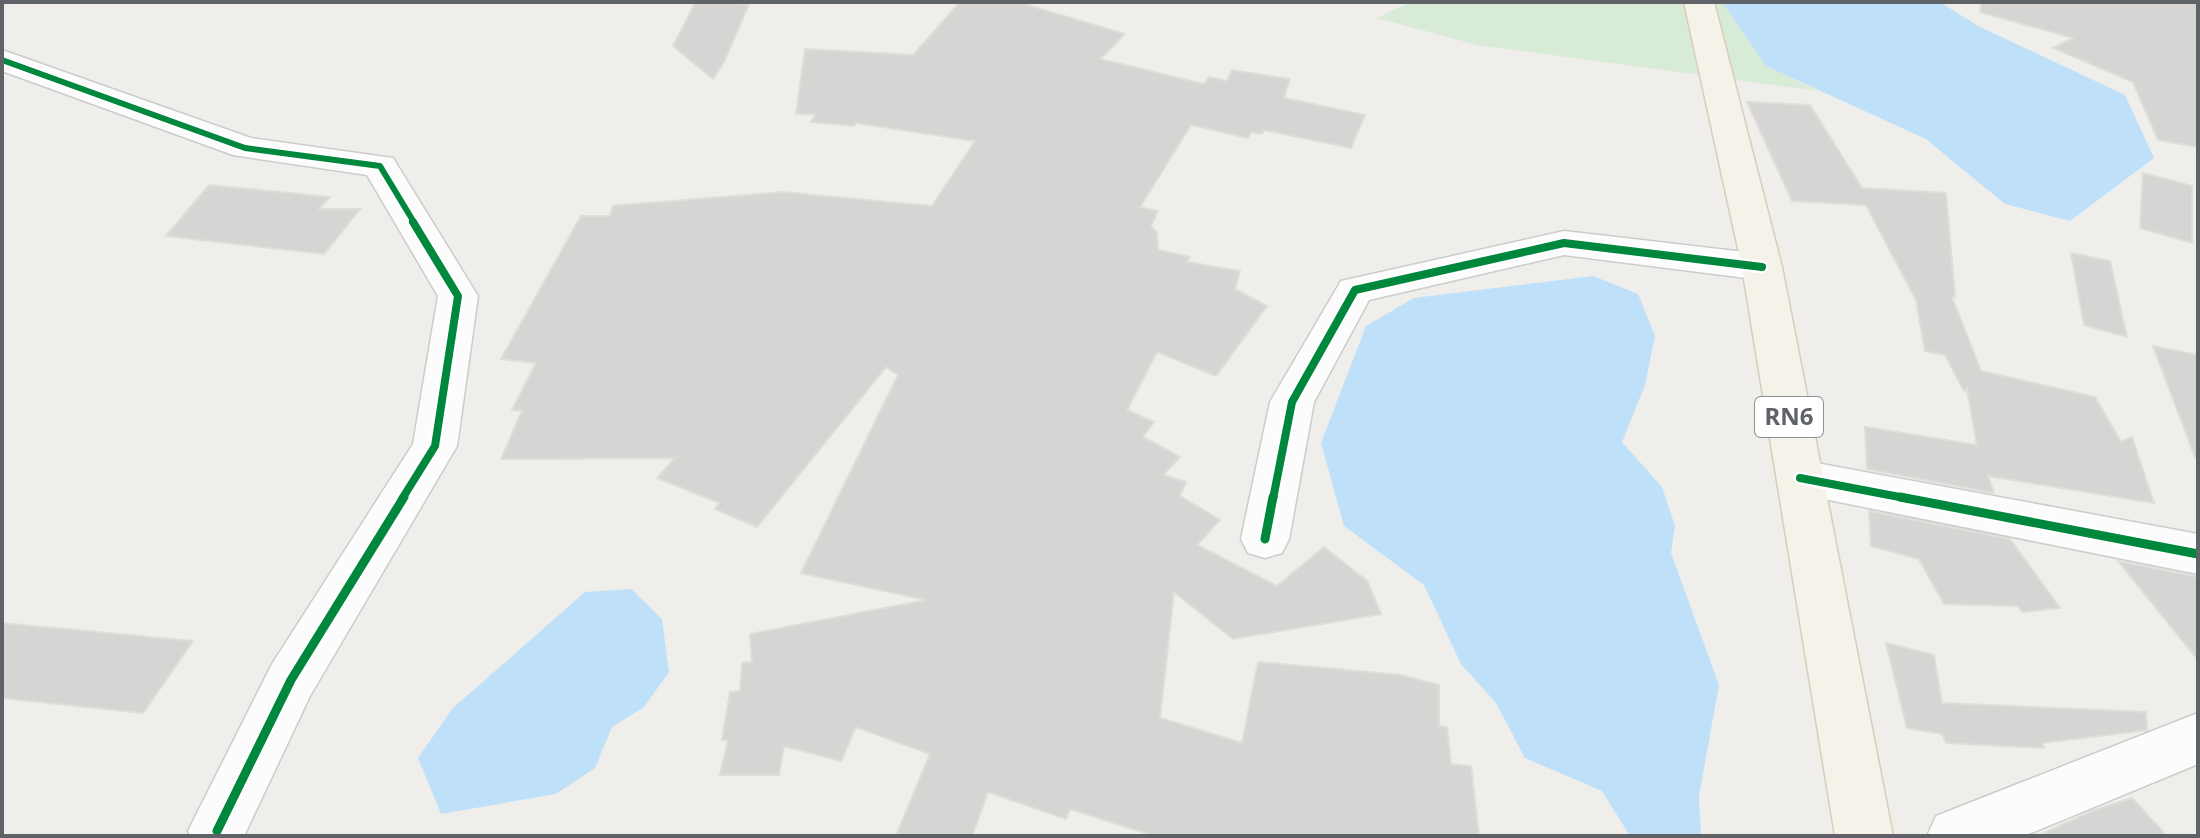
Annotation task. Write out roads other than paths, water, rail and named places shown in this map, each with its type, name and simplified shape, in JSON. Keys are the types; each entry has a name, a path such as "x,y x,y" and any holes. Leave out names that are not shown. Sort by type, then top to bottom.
{"main road":[{"name":"RN6","path":"1699,2 1762,267 1864,836"}],"street":[{"path":"2,60 245,148 380,166 458,296 435,446 291,680 214,834"},
{"path":"1265,539 1292,402 1355,290 1564,243 1762,267"},
{"path":"1800,478 2198,554"},
{"path":"1956,836 2198,738"}],"water":[{"path":"1722,2 1940,2 1978,26 2125,95 2154,158 2070,221 2005,204 1926,139 1766,66"},
{"path":"1593,276 1638,294 1655,336 1645,385 1622,442 1662,487 1675,526 1671,553 1719,685 1699,796 1701,836 1630,836 1602,791 1525,758 1496,703 1461,664 1424,585 1344,526 1321,443 1366,326 1414,298"},
{"path":"631,589 662,619 669,672 644,707 612,727 595,768 556,794 441,814 418,758 453,708 585,592"}]}
